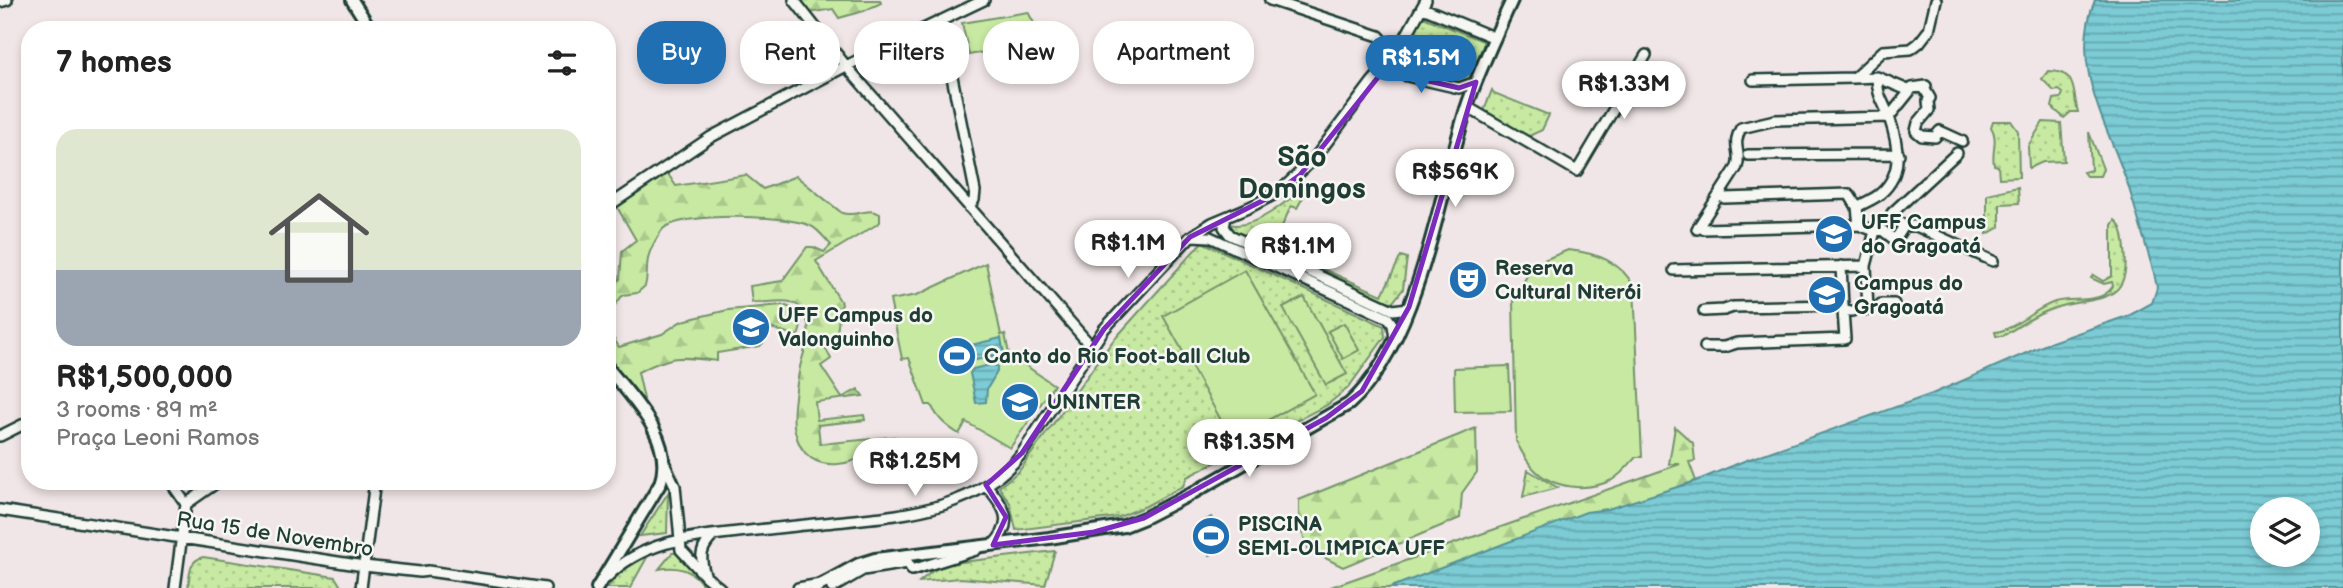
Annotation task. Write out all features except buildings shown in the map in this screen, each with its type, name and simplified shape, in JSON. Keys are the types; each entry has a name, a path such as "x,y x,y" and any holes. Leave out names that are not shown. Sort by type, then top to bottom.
{"main road":[{"path":"352,0 365,21"},
{"path":"823,586 859,564 875,559 1111,529 1144,518 1349,404 1362,391 1395,338 1408,308 1467,107 1512,0"},
{"path":"598,586 660,484 665,464 653,429 616,379"}],"street":[{"path":"0,2 7,0"},
{"path":"794,0 846,66 1091,346"},
{"path":"943,21 984,0"},
{"path":"1270,0 1379,36 1387,45 1387,66"},
{"path":"1854,78 1882,51 1911,49 1919,43 1929,30 1936,0"},
{"path":"598,586 630,559 679,538 909,514 946,505 986,485 1004,474 1022,453 1091,346 1190,237 1268,198 1300,175 1395,56 1424,4 1495,38"},
{"path":"1467,107 1577,171 1646,55"},
{"path":"1395,56 1396,68 1406,76 1459,88 1476,82"},
{"path":"616,201 711,137 854,62"},
{"path":"1857,207 1882,192 1896,168 1899,154 1889,117 1878,95 1878,78"},
{"path":"1753,80 1878,78 1910,91"},
{"path":"953,84 975,191 974,200 969,207"},
{"path":"1905,226 1895,240 1882,230 1875,231 1859,225 1700,229 1737,167 1740,159 1735,140 1741,128 1775,120 1889,117 1912,88 1925,87 1930,98 1928,110 1918,123 1916,131 1930,138 1940,131 1962,141"},
{"path":"1957,153 1892,213 1893,218 1905,226 1916,226 1993,261"},
{"path":"1748,155 1899,154"},
{"path":"1724,198 1849,194 1857,207 1859,225"},
{"path":"1226,217 1224,227 1230,235 1393,310 1408,308"},
{"path":"1868,310 1866,266 1875,231"},
{"path":"1190,237 1210,237 1388,318 1393,325 1395,338"},
{"path":"1705,348 1737,343 1845,339 1846,309 1842,266"},
{"path":"1674,270 1866,266"},
{"path":"1881,304 1894,303"},
{"path":"1703,311 1734,307 1846,309"},
{"path":"0,436 21,426"},
{"path":"665,464 675,486 681,550 720,588"},
{"path":"986,485 1000,503 1006,517 1004,531 990,545"},
{"path":"175,588 186,505 176,490"},
{"path":"186,505 207,490"},
{"path":"361,588 374,490"},
{"name":"Rua 15 de Novembro","path":"0,510 364,566 435,572 545,588"},
{"path":"706,577 701,556 706,541 713,535"},
{"path":"799,588 823,586"}],"highlighted area":[{"path":"1395,56 1394,66 1407,76 1459,88 1476,82 1409,307 1362,391 1326,418 1144,518 1094,532 993,545 1006,517 986,485 1022,453 1104,329 1190,237 1268,198 1300,175"}],"green space":[{"path":"797,0 880,0 881,3 839,18 833,9 809,13"},
{"path":"1028,12 1033,21 983,21 983,52 969,55 969,22"},
{"path":"1423,17 1483,41 1468,81 1461,83 1403,64 1402,59 1417,21"},
{"path":"2048,71 2064,74 2069,78 2078,112 2071,112 2064,118 2052,107 2054,99 2061,98 2063,93 2054,91 2042,79"},
{"path":"1492,90 1549,115 1542,130 1527,137 1482,116"},
{"path":"1993,121 2011,121 2018,131 2019,177 1999,178 1998,166 1994,165 1993,160"},
{"path":"2043,122 2061,123 2064,161 2043,162 2029,168 2028,146"},
{"path":"2089,132 2103,169 2100,176 2086,176 2083,172 2091,170"},
{"path":"666,171 676,186 746,175 763,189 796,176 842,213 871,211 880,214 880,222 876,225 816,261 842,304 836,335 823,343 831,359 821,366 842,398 858,389 863,396 815,402 817,420 864,415 865,420 818,425 820,444 893,437 868,455 838,464 811,458 801,448 795,431 794,409 800,367 808,338 807,320 798,305 791,302 752,302 750,286 782,281 807,247 824,252 831,245 819,232 799,222 758,217 711,217 672,224 662,230 652,248 645,286 637,293 623,295 616,304 616,283 620,279 622,251 636,240 617,207"},
{"path":"1306,185 1308,188 1297,208 1291,206 1274,244 1307,262 1382,295 1401,256 1407,258 1403,289 1393,302 1383,301 1230,232 1227,226 1230,224 1239,225 1260,219"},
{"path":"2018,187 2019,203 2000,204 2000,227 1987,234 1987,194"},
{"path":"2115,220 2123,233 2126,268 2116,291 2106,296 2048,311 2003,336 1996,336 1995,332 2009,328 2047,305 2095,298 2108,292 2113,286 2112,282 2104,284 2091,278 2093,275 2103,281 2112,276 2112,225"},
{"path":"1202,242 1384,326 1385,337 1348,388 1327,405 1187,477 1183,486 1146,506 1119,517 1016,530 1010,503 999,487 1019,471 1112,342"},
{"path":"1568,250 1607,260 1629,278 1634,287 1642,457 1636,457 1612,480 1581,487 1560,484 1542,476 1529,463 1516,441 1513,300 1531,269"},
{"name":"Canto do Rio Foot-ball Club","path":"986,263 1001,335 1005,334 1009,354 1054,385 1010,448 966,422 959,434 943,422 931,405 926,405 909,358 902,359 890,300 917,295"},
{"path":"1245,270 1315,394 1232,440 1163,316"},
{"path":"1304,297 1347,374 1326,385 1283,308"},
{"path":"782,305 799,316 800,330 798,336 767,327 765,341 760,346 717,353 717,361 684,358 660,362 638,372 644,399 635,396 616,367 616,342 619,347 662,334 680,322 728,310"},
{"path":"1344,323 1359,350 1343,359 1328,331"},
{"path":"1509,366 1511,411 1455,412 1454,368"},
{"path":"1675,427 1693,443 1695,461 1689,462 1696,481 1393,588 1328,588 1680,464 1669,464"},
{"path":"1476,428 1477,472 1462,493 1460,518 1343,567 1309,550 1299,525 1299,500"},
{"path":"1528,470 1558,488 1523,497"},
{"path":"668,493 667,533 640,536"},
{"path":"1055,551 1045,585 960,578 919,582 935,569 953,563"},
{"path":"650,552 630,588 607,588 623,569"},
{"path":"672,553 676,553 711,588 704,588 696,577 685,570 659,569"},
{"path":"203,557 335,577 342,588 188,588 192,565"}],"water":[{"path":"2095,0 2343,0 2343,588 1389,588 1586,512 1608,509 1696,481 1744,461 1932,394 2049,343 2130,315 2152,303 2157,288 2154,273 2128,185 2094,94 2086,48 2088,24"},
{"path":"1001,338 1004,354 971,361 967,346"},
{"path":"997,366 997,372 987,389 986,402 976,403 970,373 973,369"},
{"name":"PISCINA SEMI-OLIMPICA UFF","path":"1211,517 1228,544 1210,555 1194,527"}],"place":[{"name":"UFF Campus do Gragoatá","path":"1834,234"},
{"name":"Reserva Cultural Niterói","path":"1468,280"},
{"name":"Campus do Gragoatá","path":"1827,295"},
{"name":"UFF Campus do Valonguinho","path":"751,327"},
{"name":"Canto do Rio Foot-ball Club","path":"957,356"},
{"name":"UNINTER","path":"1020,402"},
{"name":"PISCINA SEMI-OLIMPICA UFF","path":"1211,536"}],"district":[{"name":"São Domingos","path":"1302,172"}]}
